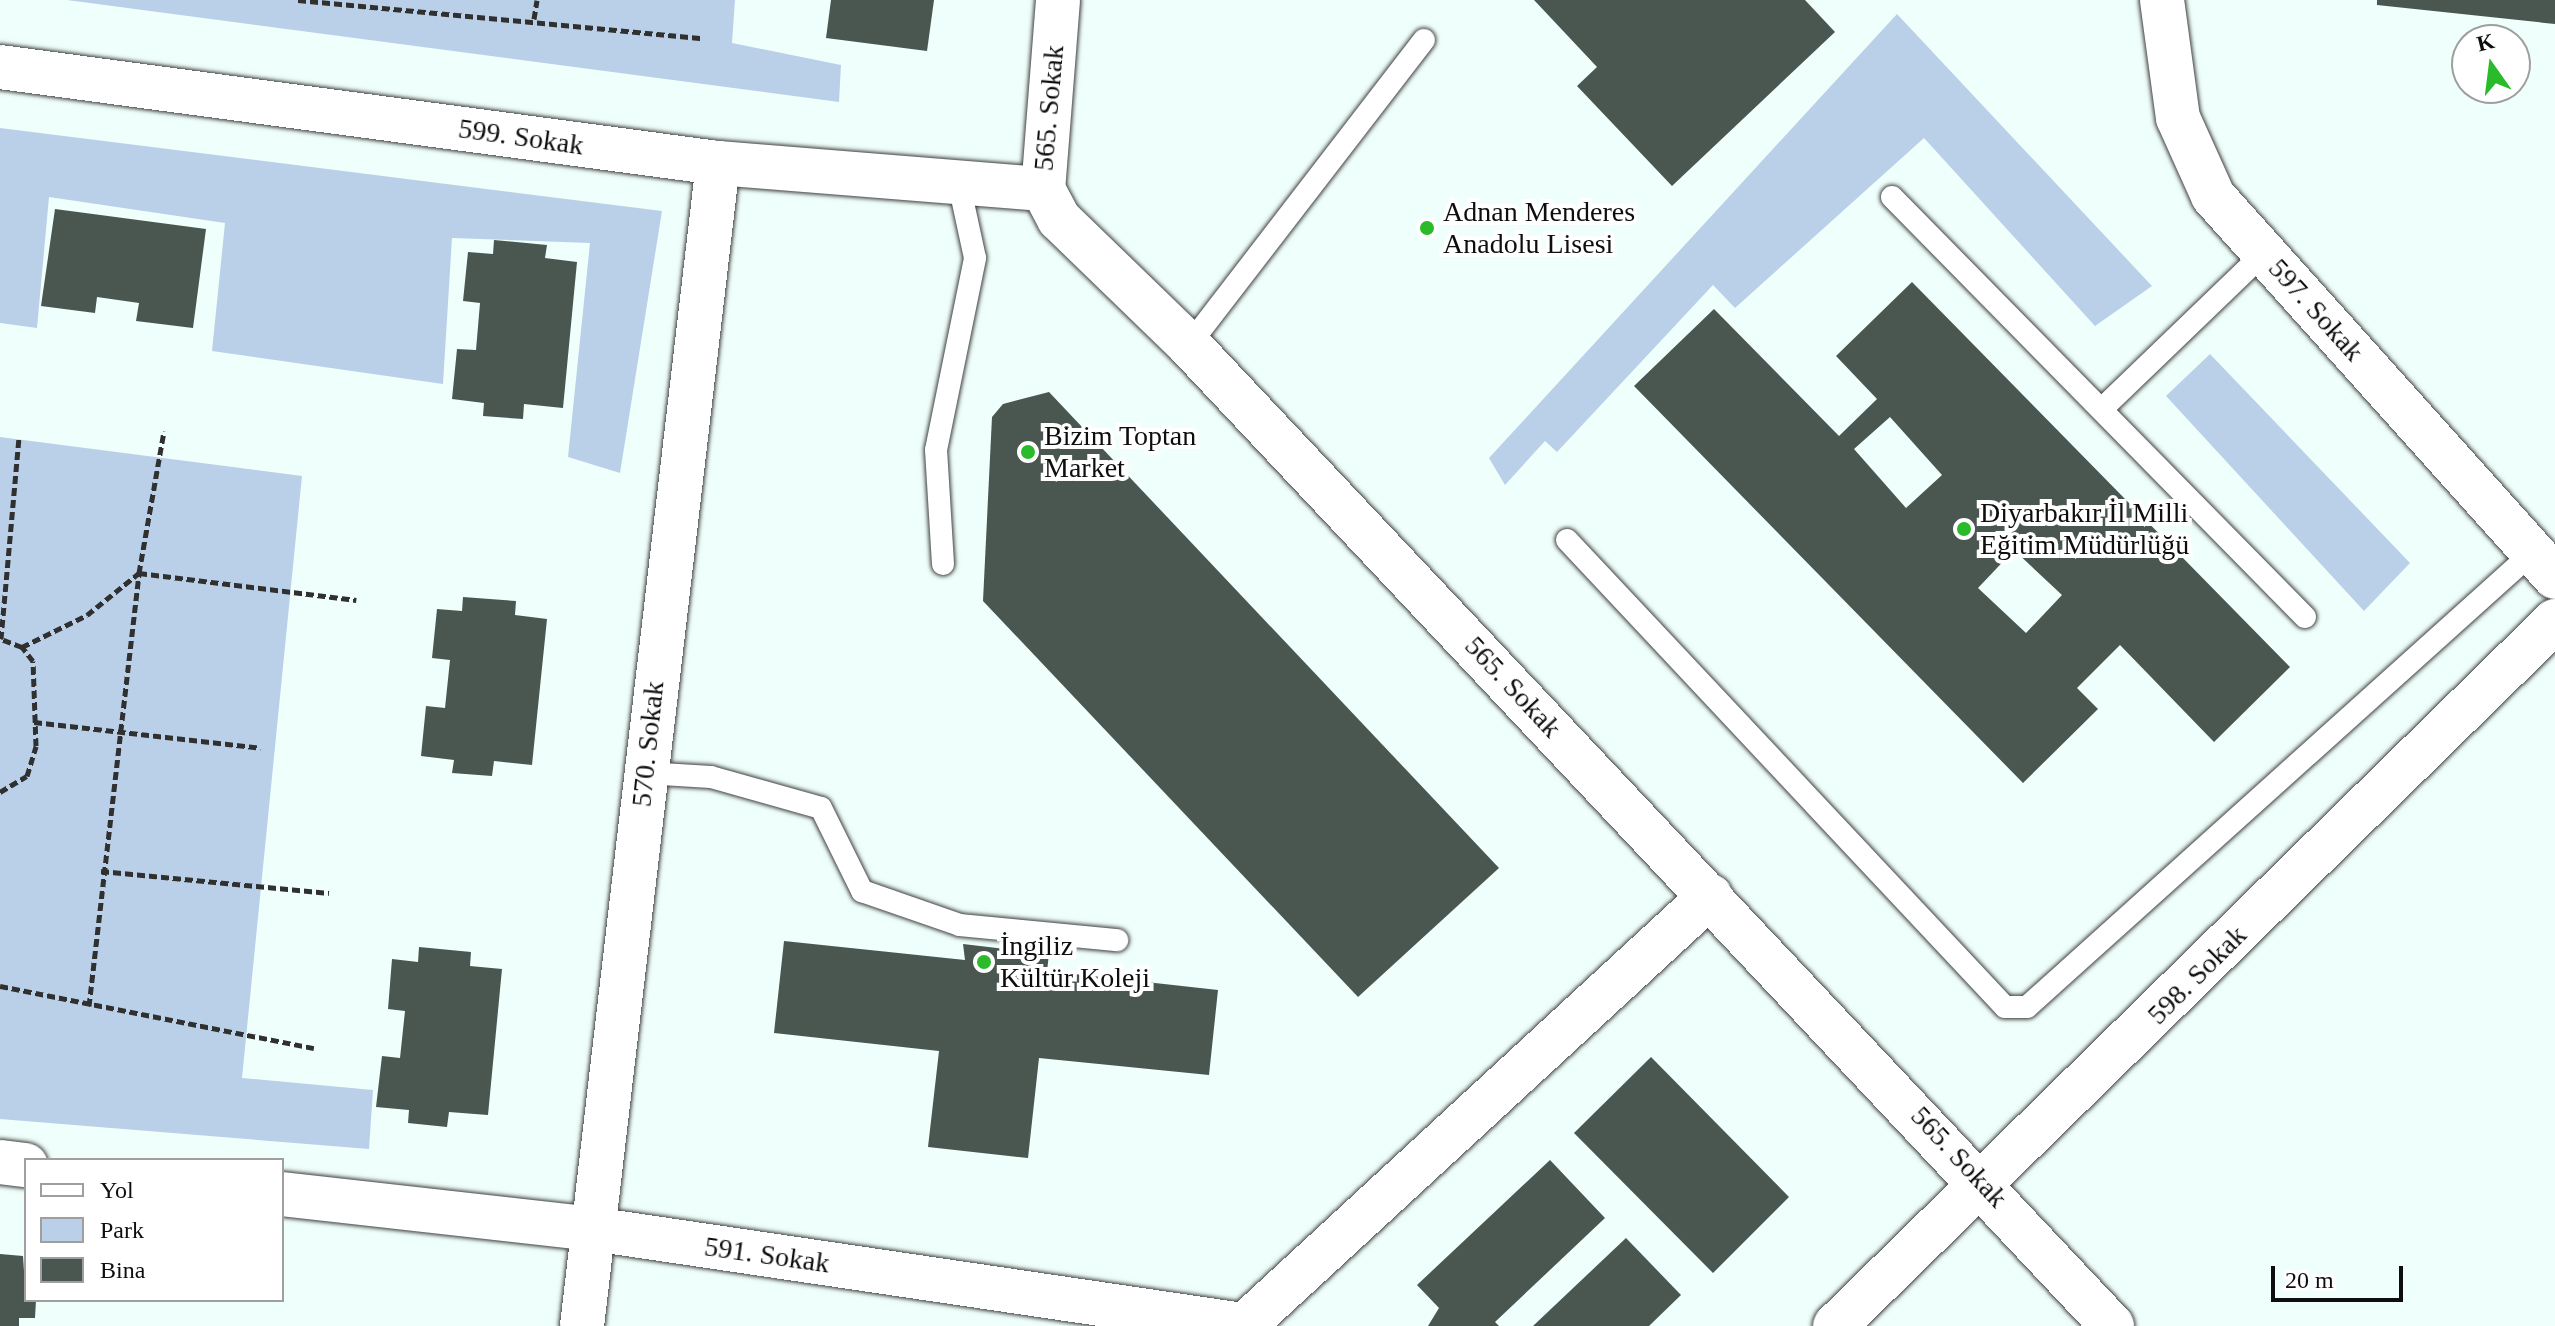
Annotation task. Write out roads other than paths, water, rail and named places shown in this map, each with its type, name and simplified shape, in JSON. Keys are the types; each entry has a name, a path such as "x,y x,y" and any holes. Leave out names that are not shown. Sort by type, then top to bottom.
{"street":[{"name":"565. Sokak","path":"1058,0 1043,189 1059,219 1189,345 1986,1183 2112,1326"},
{"name":"597. Sokak","path":"2162,0 2178,118 2213,196 2544,564"},
{"name":"599. Sokak","path":"0,67 718,163 1043,189"},
{"name":"570. Sokak","path":"582,1326 718,163"},
{"name":"598. Sokak","path":"1835,1326 1986,1183 2555,621"},
{"path":"1248,1325 1710,896"},
{"path":"0,1162 24,1165"},
{"name":"591. Sokak","path":"284,1194 593,1229 1248,1325"}],"lane":[{"path":"1189,345 1424,40"},
{"path":"943,564 936,450 975,258 959,184"},
{"path":"1892,197 2105,406 2305,617"},
{"path":"2105,406 2264,253"},
{"path":"1567,540 2005,1007 2027,1007 2544,564"},
{"path":"645,773 711,777 821,808 862,891 876,896 960,925 1117,940"}],"place":[{"name":"Adnan Menderes Anadolu Lisesi","path":"1427,228"},
{"name":"Bizim Toptan Market","path":"1028,452"},
{"name":"Diyarbakır İl Milli Eğitim Müdürlüğü","path":"1964,529"},
{"name":"İngiliz Kültür Koleji","path":"984,962"}]}
